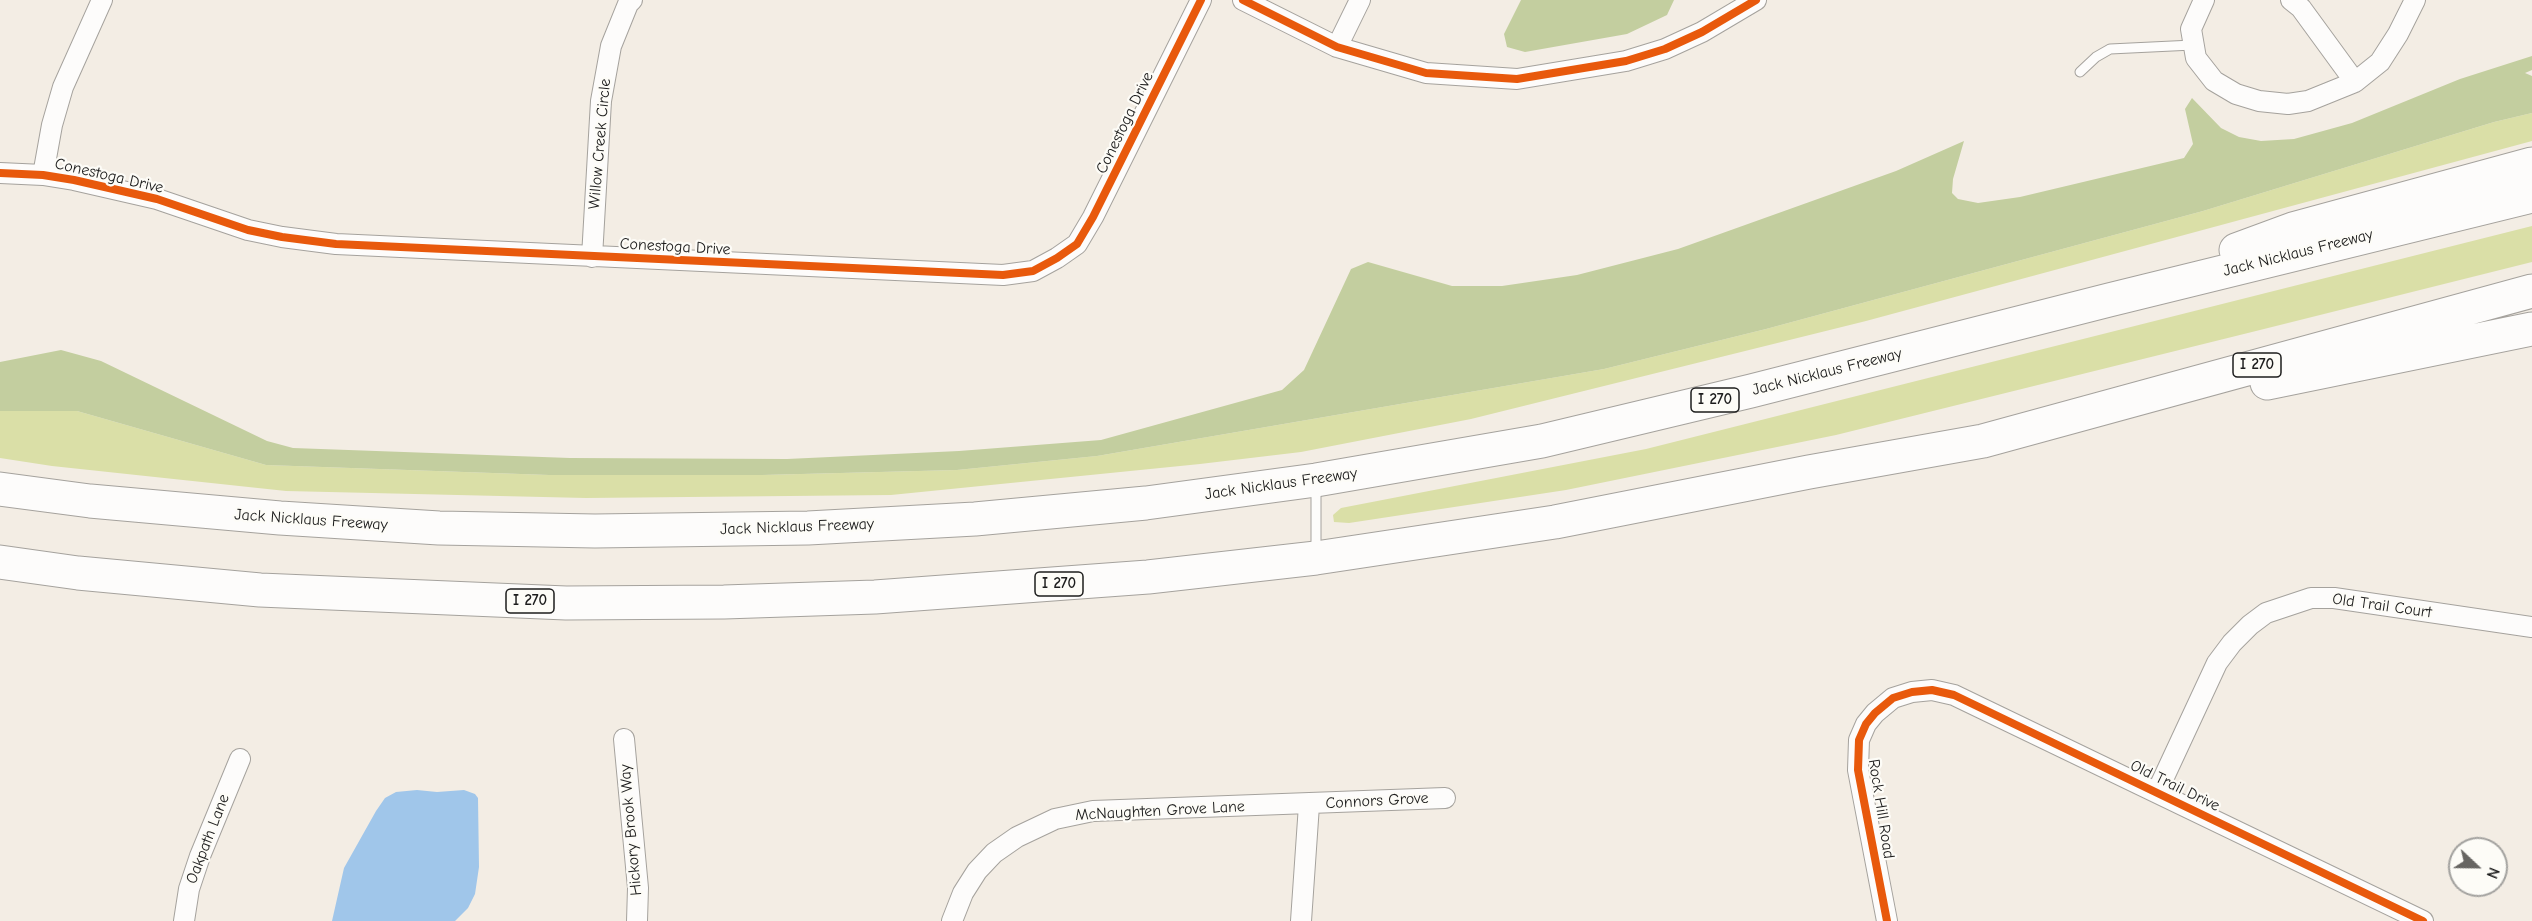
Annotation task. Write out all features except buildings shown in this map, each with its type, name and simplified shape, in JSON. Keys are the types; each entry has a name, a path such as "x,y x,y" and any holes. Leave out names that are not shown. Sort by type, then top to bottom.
{"highway":[{"path":"2109,300 2293,228 2532,164"},
{"name":"Jack Nicklaus Freeway","path":"0,489 90,501 269,517 440,528 752,530 1061,512 1316,480 1542,441 2532,196"},
{"name":"I 270","path":"0,562 78,573 261,590 566,603 701,603 875,597 1149,577 1316,558 1555,522 1809,472 1983,441 2532,291"},
{"path":"1983,441 2532,329"}],"street":[{"path":"43,175 52,125 63,87 102,0"},
{"name":"Willow Creek Circle","path":"592,257 601,101 611,46 628,4 632,0"},
{"name":"Conestoga Drive","path":"0,173 43,175 157,199 248,230 336,244 987,275 1033,271 1077,244 1094,217 1201,0"},
{"path":"1243,0 1337,46 1426,73 1517,79 1626,61 1665,49 1702,33 1756,0"},
{"path":"1337,46 1360,0"},
{"path":"2204,0 2191,29 2196,58 2214,81 2236,94 2259,101 2288,104 2308,101 2355,82 2380,62 2398,34 2415,0"},
{"path":"2291,0 2301,8 2355,82"},
{"name":"Old Trail Court","path":"2157,792 2217,663 2238,637 2266,613 2311,598 2334,598 2532,627"},
{"name":"Old Trail Drive","path":"1912,692 1932,690 1954,695 2423,921"},
{"name":"Rock Hill Road","path":"1887,921 1857,770 1858,748 1866,724 1875,713 1893,698 1912,692"},
{"name":"Hickory Brook Way","path":"624,739 638,888 637,921"},
{"name":"Oakpath Lane","path":"184,921 189,889 200,856 240,759"},
{"name":"Connors Grove","path":"1309,805 1445,798"},
{"path":"1301,921 1309,805"},
{"name":"McNaughten Grove Lane","path":"952,921 963,893 977,871 989,859 1017,837 1055,819 1093,812 1309,805"}],"lane":[{"path":"2080,72 2096,57 2110,49 2193,45"},
{"path":"1316,480 1316,558"}],"green space":[{"path":"1521,0 1674,0 1667,15 1627,34 1525,52 1507,47 1504,34"},
{"path":"2532,56 2532,70 2525,73 2532,76 2532,113 2494,122 2203,211 1766,329 1604,369 1097,456 957,470 762,475 549,475 266,465 77,411 0,411 0,362 61,350 101,361 267,441 293,448 570,458 787,459 959,451 1101,440 1282,390 1304,370 1351,269 1368,262 1452,286 1502,286 1577,275 1678,249 1896,171 1964,141 1953,179 1952,193 1958,199 1978,203 2020,197 2184,158 2193,144 2185,109 2192,98 2221,128 2239,137 2261,141 2294,139 2352,123 2460,79"},
{"path":"2532,113 2532,141 1866,321 1471,419 1301,452 891,495 586,498 286,491 52,466 0,458 0,411 44,409 77,411 266,465 549,475 762,475 957,470 1097,456 1604,369 1766,329 2203,211 2494,122"},
{"path":"2532,226 2532,262 1836,435 1566,490 1349,523 1334,522 1333,515 1341,508 1646,449"}],"water":[{"path":"417,790 437,792 464,790 475,794 478,798 479,867 475,894 468,908 455,921 332,921 344,868 376,811 385,798 396,792"}],"cycle path":[{"path":"0,173 43,175 74,180 157,199 248,230 336,244 1003,275 1033,271 1077,244 1093,217 1201,0"},
{"path":"1243,0 1337,47 1426,73 1517,79 1626,61 1665,49 1702,32 1756,0"},
{"path":"1887,921 1858,770 1859,740 1866,724 1893,698 1912,692 1932,690 1954,695 2423,921"}]}
